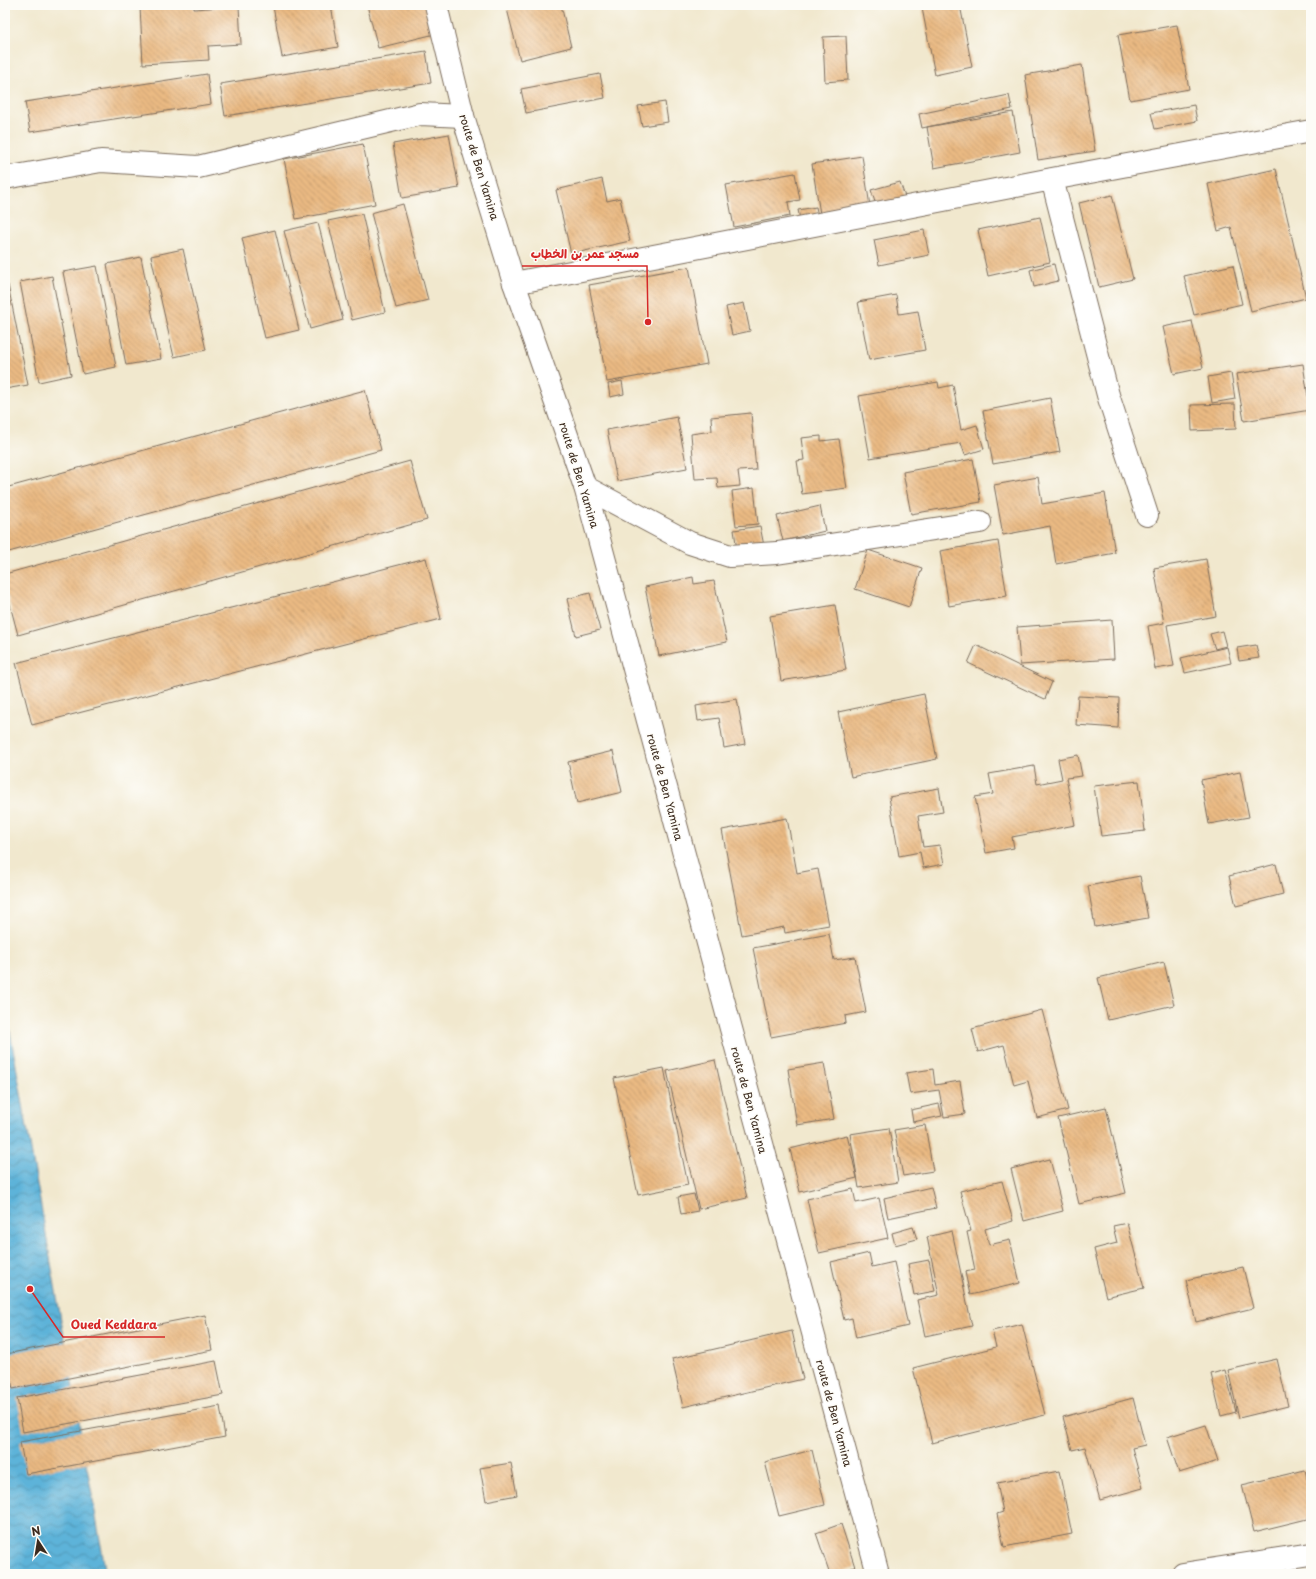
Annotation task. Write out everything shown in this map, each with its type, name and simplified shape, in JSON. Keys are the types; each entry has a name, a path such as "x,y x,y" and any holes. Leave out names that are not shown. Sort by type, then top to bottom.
{"street":[{"name":"route de Ben Yamina","path":"436,5 463,116 514,283 585,487 878,1574"},
{"path":"5,178 101,161 198,167 420,114 463,116"},
{"path":"514,283 1052,179 1311,131"},
{"path":"1052,179 1108,395 1147,515"},
{"path":"585,487 690,543 730,556 777,553 980,522"},
{"path":"1183,1574 1311,1554"}],"water":[{"path":"5,1003 106,1574 5,1574"}],"building":[{"path":"194,5 194,9 239,6 241,44 208,46 209,60 143,64 140,7"},
{"path":"331,5 338,47 282,57 273,6"},
{"path":"367,5 427,5 435,34 378,48"},
{"path":"506,5 561,5 571,47 520,60"},
{"path":"936,5 960,5 972,67 935,75 922,8"},
{"path":"1177,25 1189,89 1130,100 1118,35"},
{"path":"846,36 848,80 825,82 823,37"},
{"path":"426,51 431,83 225,116 220,84"},
{"path":"1082,65 1095,151 1038,160 1025,75"},
{"path":"207,74 211,104 30,132 25,102"},
{"path":"600,74 605,98 526,113 521,89"},
{"path":"1009,95 1012,109 922,128 919,114"},
{"path":"665,102 668,122 642,126 638,106"},
{"path":"1194,105 1197,121 1155,129 1151,113"},
{"path":"1013,112 1020,152 934,168 927,127"},
{"path":"449,134 459,188 402,198 393,144"},
{"path":"363,144 375,204 296,219 284,159"},
{"path":"862,156 870,206 820,214 812,164"},
{"path":"1276,169 1306,298 1251,311 1231,227 1218,231 1208,184"},
{"path":"795,173 800,200 788,202 790,216 734,227 726,185"},
{"path":"602,179 607,201 620,198 630,241 571,254 556,190"},
{"path":"900,182 906,200 877,208 871,190"},
{"path":"1112,195 1133,279 1099,287 1079,203"},
{"path":"403,204 428,300 396,308 371,213"},
{"path":"816,207 818,216 800,219 798,210"},
{"path":"362,214 385,312 352,320 328,221"},
{"path":"1040,217 1050,262 988,276 978,230"},
{"path":"318,223 343,320 310,329 284,231"},
{"path":"275,230 299,330 265,338 242,238"},
{"path":"924,230 929,255 879,265 874,240"},
{"path":"183,249 206,350 174,357 151,256"},
{"path":"141,257 161,359 126,365 107,264"},
{"path":"1054,264 1058,281 1034,287 1030,270"},
{"path":"1233,265 1242,304 1194,315 1184,276"},
{"path":"97,266 116,367 83,374 63,272"},
{"path":"689,267 707,364 607,382 589,285"},
{"path":"52,276 71,375 39,382 20,282"},
{"path":"5,285 8,285 28,385 5,389"},
{"path":"896,295 899,314 918,311 925,350 869,360 858,302"},
{"path":"744,303 750,331 732,335 726,307"},
{"path":"1192,321 1203,368 1174,374 1163,327"},
{"path":"1303,364 1310,410 1244,421 1236,374"},
{"path":"1231,373 1235,399 1212,403 1208,377"},
{"path":"622,381 624,394 610,397 608,384"},
{"path":"938,382 939,388 953,385 961,430 977,425 984,449 965,455 961,443 870,458 859,396"},
{"path":"365,390 381,450 5,553 5,488"},
{"path":"1050,398 1060,452 993,464 983,411"},
{"path":"1235,404 1236,429 1192,431 1191,405"},
{"path":"751,413 756,470 738,471 740,486 718,488 717,478 695,479 691,434 712,431 711,417"},
{"path":"677,417 687,468 617,481 607,430"},
{"path":"821,436 821,441 839,439 847,488 802,494 797,461 804,460 801,438"},
{"path":"973,459 981,502 911,514 903,472"},
{"path":"410,461 427,520 18,635 5,586 5,574"},
{"path":"1038,477 1042,504 1105,493 1115,553 1056,564 1050,526 1003,535 994,485"},
{"path":"754,488 758,524 736,526 732,491"},
{"path":"820,506 825,531 783,541 777,516"},
{"path":"760,526 764,546 737,550 734,530"},
{"path":"998,541 1007,596 949,606 940,551"},
{"path":"868,550 922,568 909,607 855,589"},
{"path":"426,558 441,619 32,725 16,663"},
{"path":"1206,559 1216,616 1167,625 1174,666 1155,669 1148,626 1164,623 1154,568"},
{"path":"693,577 694,584 714,581 727,642 659,656 645,587"},
{"path":"590,593 600,630 576,636 567,599"},
{"path":"835,605 846,670 781,681 770,616"},
{"path":"1112,620 1114,659 1020,665 1017,627"},
{"path":"1222,631 1226,646 1215,649 1210,634"},
{"path":"976,645 1052,682 1045,699 968,663"},
{"path":"1256,645 1259,658 1239,661 1237,648"},
{"path":"1227,647 1231,663 1185,673 1181,658"},
{"path":"924,694 937,759 851,777 838,712"},
{"path":"1078,696 1119,698 1118,728 1076,725"},
{"path":"737,699 745,744 724,748 719,718 698,721 696,706"},
{"path":"613,751 622,792 577,803 568,762"},
{"path":"1078,755 1082,776 1066,778 1075,825 1012,837 1014,848 986,853 975,797 993,794 989,774 1034,766 1037,784 1062,779 1058,759"},
{"path":"1240,772 1249,817 1209,824 1201,780"},
{"path":"1139,781 1145,831 1101,836 1094,786"},
{"path":"939,788 943,812 918,816 923,847 940,845 944,864 923,868 920,852 899,856 889,797"},
{"path":"787,818 797,873 818,869 829,925 785,933 784,927 742,935 722,830"},
{"path":"1276,864 1283,894 1236,906 1229,876"},
{"path":"1140,876 1148,918 1095,927 1088,886"},
{"path":"829,934 834,960 855,957 866,1012 845,1016 846,1023 771,1037 753,948"},
{"path":"1164,962 1174,1005 1108,1020 1098,978"},
{"path":"1042,1010 1068,1110 1037,1118 1028,1081 1014,1085 1004,1045 978,1052 972,1029"},
{"path":"715,1060 747,1198 699,1209 667,1071"},
{"path":"824,1063 834,1119 797,1125 788,1069"},
{"path":"664,1068 688,1185 638,1195 614,1078"},
{"path":"933,1069 935,1085 960,1081 965,1114 944,1117 939,1090 910,1094 906,1073"},
{"path":"939,1104 942,1116 913,1122 911,1110"},
{"path":"1106,1107 1126,1193 1079,1204 1058,1118"},
{"path":"925,1125 933,1171 903,1176 894,1130"},
{"path":"889,1128 898,1182 859,1188 850,1134"},
{"path":"847,1135 857,1178 800,1192 790,1149"},
{"path":"1050,1159 1063,1211 1024,1221 1011,1169"},
{"path":"1002,1181 1013,1221 985,1229 989,1245 1010,1240 1020,1283 970,1295 965,1272 975,1270 967,1232 971,1231 960,1191"},
{"path":"931,1187 936,1208 888,1218 884,1198"},
{"path":"853,1189 856,1203 879,1198 888,1238 819,1253 807,1199"},
{"path":"694,1194 698,1211 681,1214 678,1197"},
{"path":"1127,1223 1144,1288 1106,1297 1094,1249 1117,1243 1113,1226"},
{"path":"913,1227 917,1239 895,1245 892,1233"},
{"path":"952,1231 972,1326 925,1336 917,1300 939,1295 927,1237"},
{"path":"869,1253 872,1267 894,1262 908,1326 856,1338 852,1318 844,1320 831,1262"},
{"path":"929,1260 935,1291 914,1295 908,1264"},
{"path":"1243,1267 1253,1308 1196,1322 1186,1280"},
{"path":"205,1315 212,1350 13,1389 6,1354"},
{"path":"1022,1324 1045,1415 932,1443 913,1368 996,1347 992,1331"},
{"path":"792,1331 803,1379 683,1407 672,1359"},
{"path":"1277,1359 1288,1406 1239,1418 1228,1370"},
{"path":"216,1361 223,1395 23,1432 17,1398"},
{"path":"1225,1370 1236,1412 1221,1416 1211,1374"},
{"path":"1133,1398 1145,1445 1132,1448 1143,1488 1100,1500 1085,1447 1072,1450 1063,1417"},
{"path":"220,1406 225,1437 26,1474 20,1442"},
{"path":"1206,1425 1218,1461 1179,1473 1167,1437"},
{"path":"812,1450 825,1505 779,1516 765,1462"},
{"path":"511,1463 517,1495 486,1501 480,1468"},
{"path":"1305,1470 1311,1495 1311,1518 1254,1532 1242,1485"},
{"path":"1059,1471 1072,1534 1004,1547 997,1514 1003,1512 997,1483"},
{"path":"841,1524 855,1567 830,1574 816,1533"}],"place":[{"name":"مسجد عمر بن الخطاب","path":"648,322"},
{"name":"Oued Keddara","path":"30,1289"}]}
